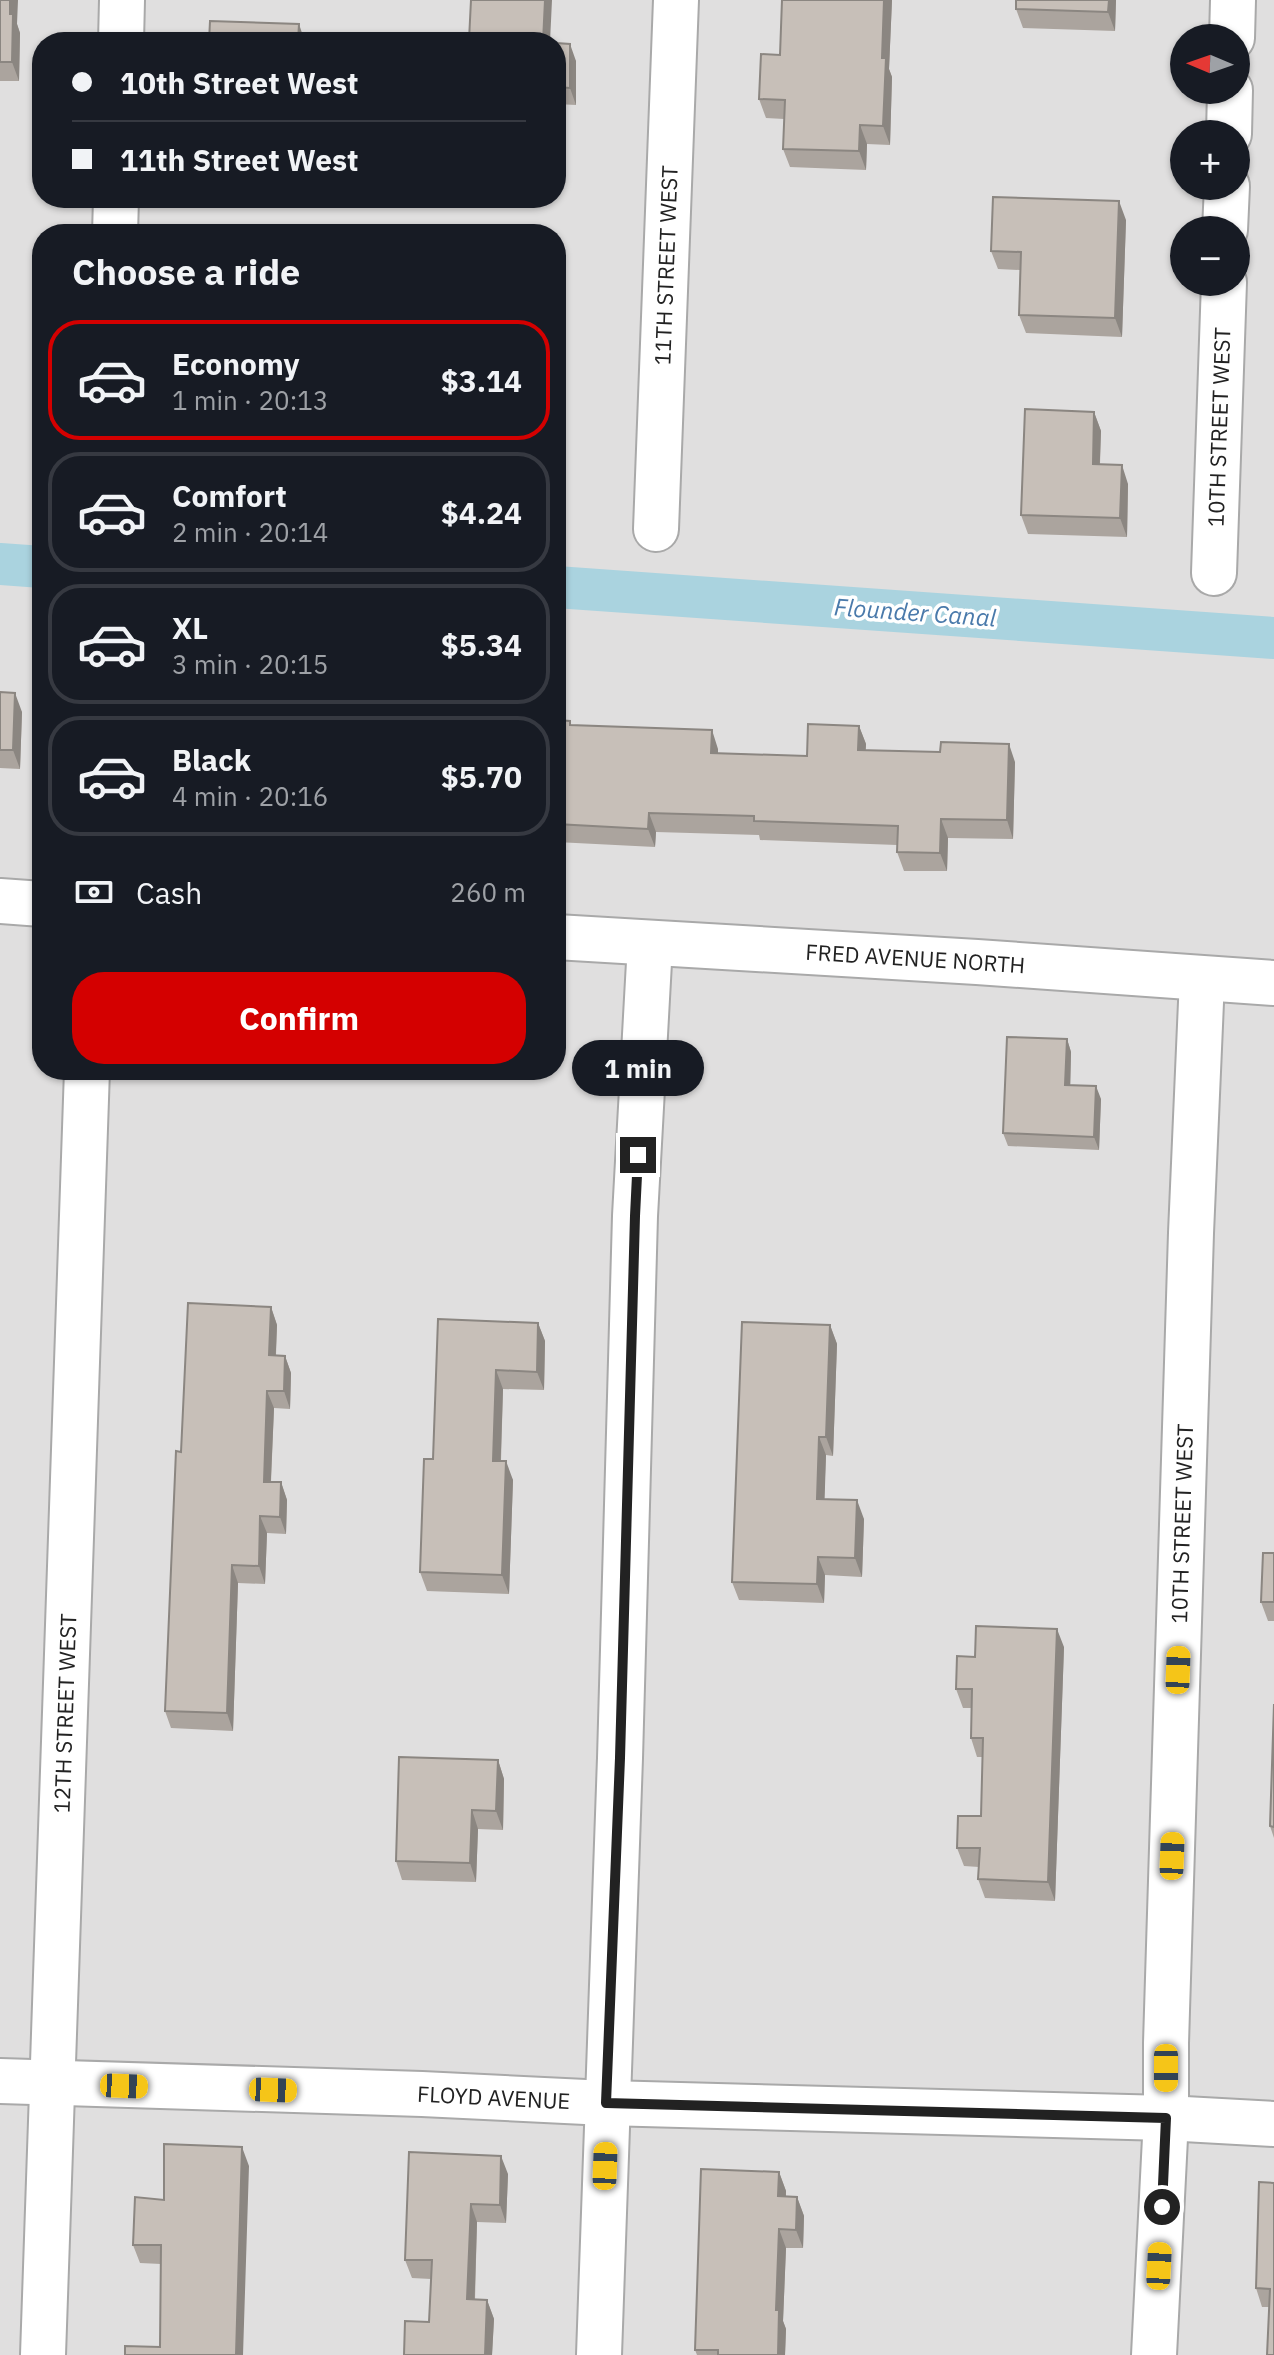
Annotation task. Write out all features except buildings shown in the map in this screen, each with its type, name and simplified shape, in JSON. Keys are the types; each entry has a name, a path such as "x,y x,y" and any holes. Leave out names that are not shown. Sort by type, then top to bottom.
{"street":[{"path":"121,32 122,0"},
{"name":"11TH STREET WEST","path":"656,529 676,0"},
{"path":"1232,24 1233,0"},
{"name":"10TH STREET WEST","path":"1214,573 1224,296"},
{"path":"0,901 32,903"},
{"name":"FRED AVENUE NORTH","path":"566,938 1274,983"},
{"path":"599,2355 635,1216 650,944"},
{"name":"10TH STREET WEST","path":"1154,2355 1166,2118 1188,1345 1202,979"},
{"name":"12TH STREET WEST","path":"43,2355 87,1080"},
{"name":"FLOYD AVENUE","path":"0,2081 1274,2124"}],"shaded area":[{"path":"0,0 1274,0 1274,2355 0,2355"}],"waterway":[{"name":"Flounder Canal","path":"0,564 32,566"},
{"name":"Flounder Canal","path":"566,588 1274,638"}],"route":[{"path":"638,1155 606,2103 1166,2118 1162,2207"}]}
